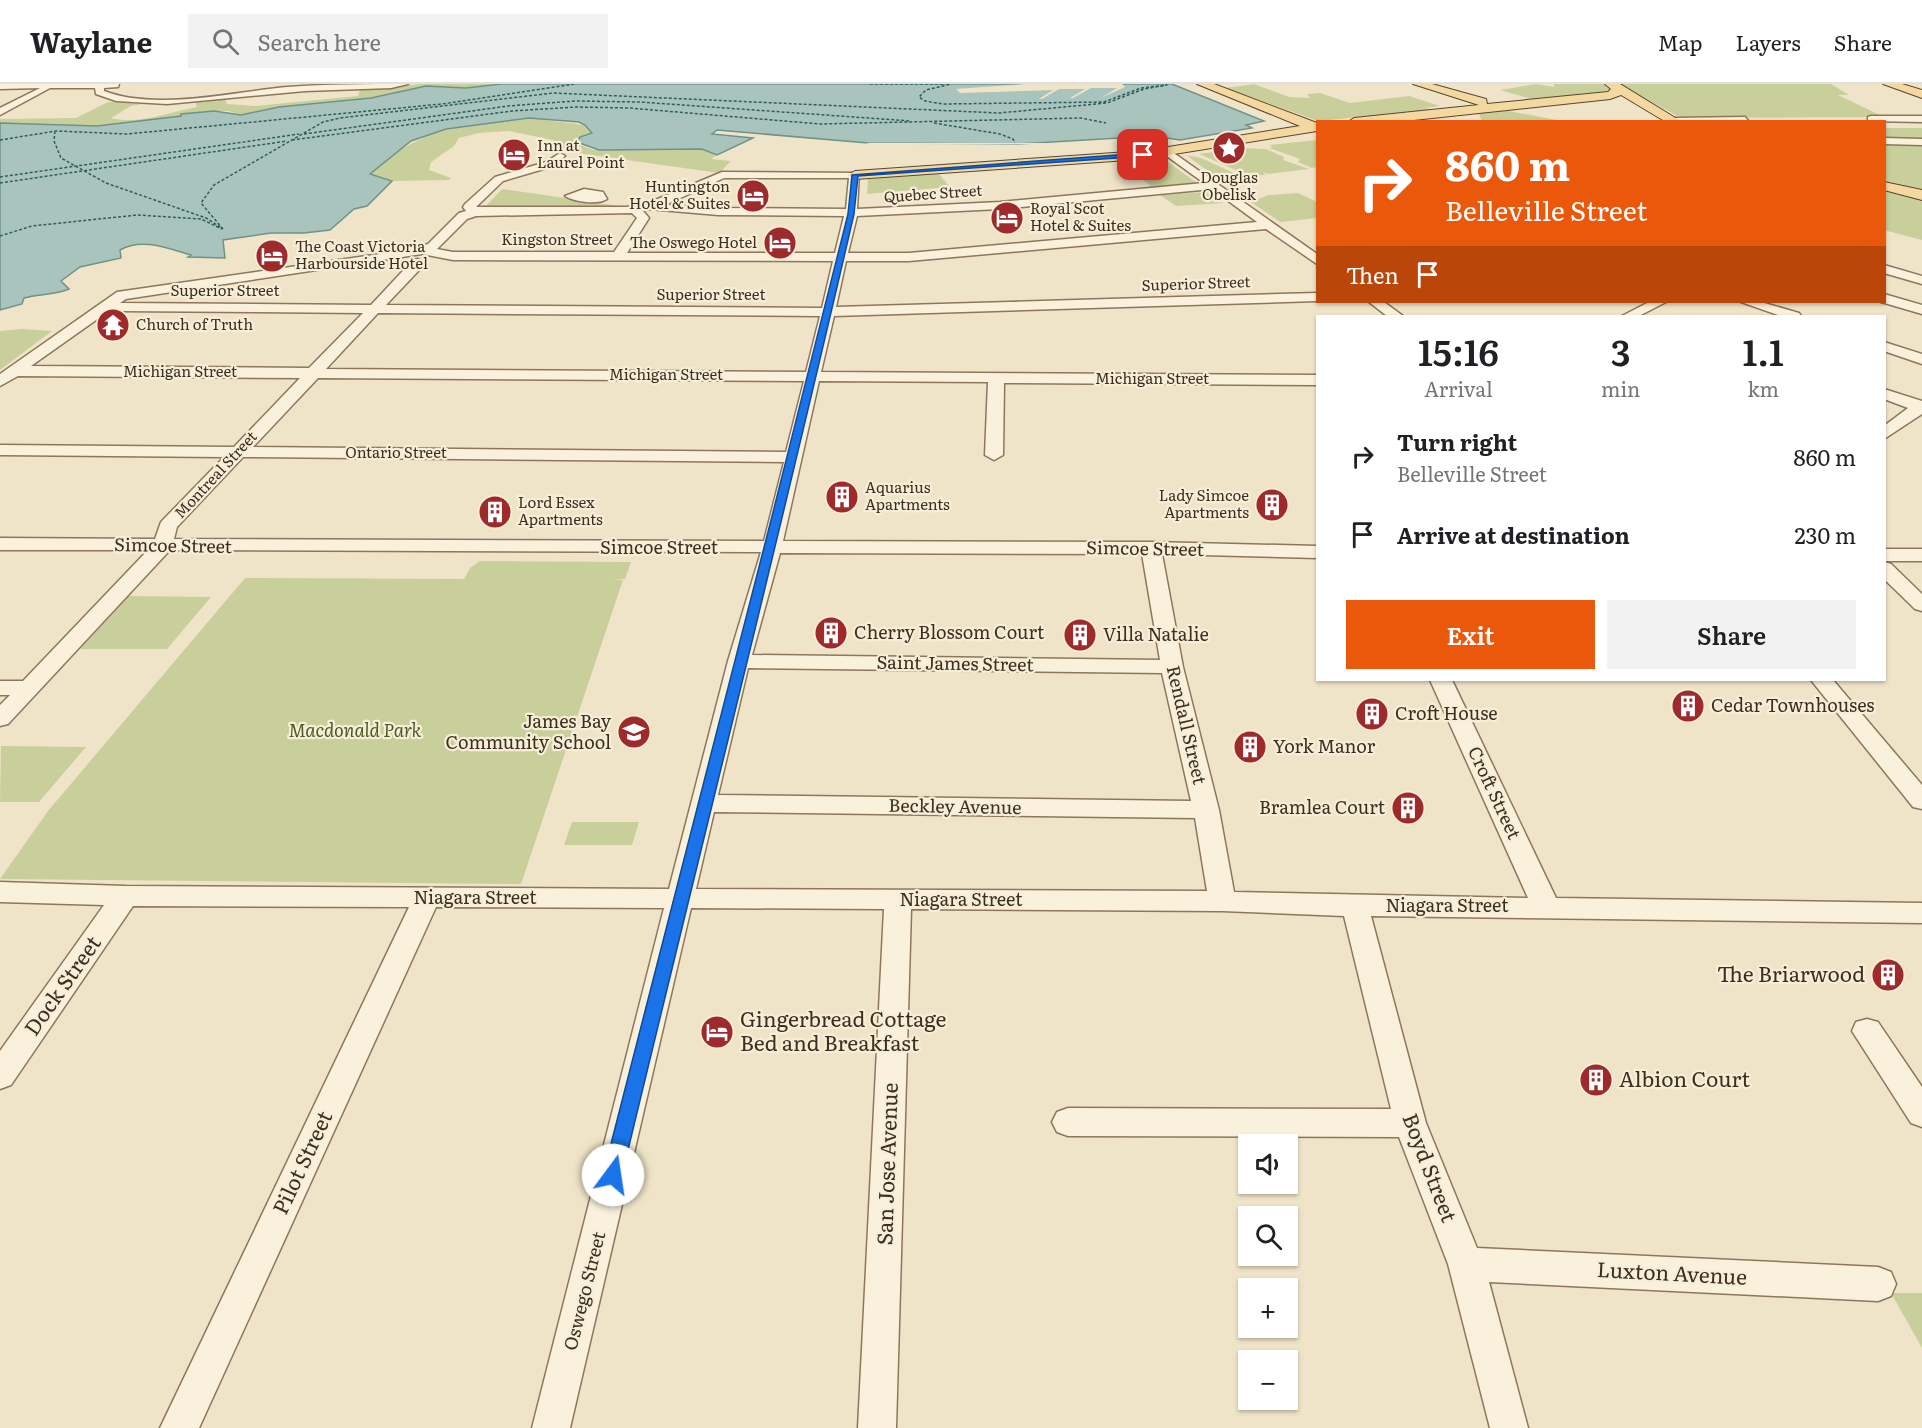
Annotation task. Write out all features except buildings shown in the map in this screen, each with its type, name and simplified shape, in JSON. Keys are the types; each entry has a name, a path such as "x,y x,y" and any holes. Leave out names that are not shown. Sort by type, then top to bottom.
{"main road":[{"path":"1203,84 1291,125"},
{"path":"1419,84 1498,107 1541,115"},
{"path":"1889,84 1922,94"},
{"path":"1373,120 1498,107 1613,89 1636,98 1674,120"},
{"path":"855,175 1168,152 1291,125 1316,126"},
{"path":"1886,187 1922,195"}],"street":[{"path":"100,86 99,92 108,97 154,101 288,89 402,84"},
{"path":"0,86 122,85"},
{"path":"0,112 51,87"},
{"path":"1871,119 1922,119"},
{"path":"1886,141 1922,142"},
{"path":"1168,152 1316,259"},
{"name":"Montreal Street","path":"475,212 469,207 499,179 550,164 560,156"},
{"path":"598,199 651,206 712,178 739,174 855,175"},
{"name":"Oswego Street","path":"552,1428 739,661 772,548 810,376 851,214 855,175"},
{"name":"Quebec Street","path":"475,212 635,210 651,206 686,211 851,214 1026,203 1213,186"},
{"path":"618,256 643,218 635,210"},
{"name":"Montreal Street","path":"0,719 163,546 168,526 237,452 421,257 463,216 475,212"},
{"name":"Kingston Street","path":"0,381 118,296 136,292 421,257 909,257 1269,225"},
{"path":"1886,270 1922,280"},
{"name":"Superior Street","path":"104,307 827,312 1316,297"},
{"path":"1886,299 1922,310"},
{"path":"1377,303 1395,315"},
{"path":"1631,315 1657,303"},
{"path":"1751,303 1791,315"},
{"path":"1645,309 1664,315"},
{"path":"1886,347 1922,359"},
{"name":"Michigan Street","path":"14,371 1316,380"},
{"path":"994,455 996,378"},
{"path":"1886,395 1921,406"},
{"path":"1886,432 1921,406"},
{"name":"Ontario Street","path":"0,450 792,457"},
{"name":"Simcoe Street","path":"0,544 1151,549 1316,552"},
{"name":"Rendall Street","path":"1151,549 1172,667 1206,810 1222,901"},
{"path":"1886,555 1922,555"},
{"path":"1886,570 1922,605"},
{"name":"Saint James Street","path":"739,661 1172,667"},
{"name":"Croft Street","path":"1441,681 1546,907"},
{"path":"1823,681 1922,801"},
{"path":"0,688 29,688"},
{"name":"Beckley Avenue","path":"704,803 1206,810"},
{"name":"Niagara Street","path":"0,892 125,896 1222,901 1355,906 1922,913"},
{"name":"Dock Street","path":"0,1076 125,896"},
{"name":"Pilot Street","path":"179,1428 427,897"},
{"name":"San Jose Avenue","path":"877,1428 898,899"},
{"name":"Boyd Street","path":"1355,906 1410,1123 1466,1264 1509,1428"},
{"path":"1868,1031 1922,1113"},
{"path":"1068,1122 1410,1123"},
{"name":"Luxton Avenue","path":"1466,1264 1878,1284"}],"green space":[{"path":"421,84 501,84 466,88 426,86 371,98 279,107 241,115 228,111 203,111 181,116 97,126 0,123 0,119 76,118 108,102 142,104 131,106 111,118 132,120 197,107 195,101 225,98 227,104 255,106 358,96 360,90"},
{"path":"1254,84 1289,97 1310,98 1307,94 1320,93 1350,103 1409,96 1440,106 1426,108 1431,110 1316,120 1226,88"},
{"path":"1536,84 1554,87 1554,84 1604,84 1610,90 1535,100 1500,90"},
{"path":"1619,84 1831,84 1849,95 1838,95 1884,117 1681,118"},
{"path":"1504,110 1557,120 1482,120 1478,112"},
{"path":"529,118 585,125 592,133 577,139 577,144 594,150 702,149 717,155 711,159 731,161 719,173 584,154 555,145 553,140 509,131 479,133 459,138 454,146 431,162 429,170 451,178 449,180 392,181 370,174 377,166 404,148 437,132 490,121"},
{"path":"1886,128 1922,128 1922,192 1886,183"},
{"path":"1316,140 1316,167 1312,168 1298,162 1300,159 1269,148 1273,147 1269,145"},
{"path":"1242,148 1266,149 1284,157 1283,160 1309,169 1248,175 1257,172 1245,174 1199,154"},
{"path":"1186,155 1201,158 1247,179 1223,182"},
{"path":"1161,157 1197,183 1152,187 1117,160"},
{"path":"938,173 950,187 867,194 868,179"},
{"path":"502,189 626,207 486,206"},
{"path":"1890,190 1922,198 1922,240 1886,231 1886,191"},
{"path":"1207,192 1223,203 1176,206 1160,195"},
{"path":"1298,193 1316,202 1316,218 1280,222 1251,202 1269,195"},
{"path":"22,329 52,331 0,370 0,331"},
{"name":"Macdonald Park","path":"480,561 631,562 625,579 612,579 623,580 521,884 0,879 48,811 245,578 464,579 470,568"},
{"path":"129,596 211,597 167,649 80,649"},
{"path":"1,746 86,747 39,802 0,802"},
{"path":"572,822 639,822 632,845 564,845"},
{"path":"1891,1293 1922,1293 1922,1348"}],"water":[{"path":"501,84 1172,84 1264,121 1246,125 1252,128 1180,140 1153,136 1018,144 868,143 717,130 712,134 753,138 717,155 702,149 599,150 577,142 580,137 592,133 579,122 529,118 446,129 411,141 370,174 392,181 367,206 354,209 330,230 271,233 223,240 225,258 188,257 191,255 156,245 128,246 120,250 121,258 80,267 61,281 69,289 24,298 22,304 0,310 0,123 97,126 214,111 241,115 279,107 371,98 426,86 466,88"}],"pier":[{"path":"1026,84 1122,84 1125,87 1101,98 1117,88 1091,88 1073,98 1070,98 1085,89 1059,89 1042,99 1039,99 1053,90 960,93 956,89"},
{"path":"869,143 1063,143 1064,144 862,145"}],"ferry route":[{"path":"55,131 127,134 442,104 574,84"},
{"path":"870,84 944,84"},
{"path":"223,229 201,203 214,185 323,122 340,118 553,93 999,113 1107,103 1144,89 1167,85 1141,88 1104,102 943,104 925,101 919,97 926,90 951,84"},
{"path":"304,134 508,106 575,101 640,102 911,121"},
{"path":"292,140 512,111 576,107 629,108 820,124 1081,118 1106,123"},
{"path":"934,123 1000,134 1013,139 1015,143"},
{"path":"0,140 55,131"},
{"path":"55,131 54,141 61,158 76,166"},
{"path":"76,166 299,134"},
{"path":"84,171 287,141"},
{"path":"0,177 76,166"},
{"path":"76,166 84,171"},
{"path":"0,183 84,171"},
{"path":"84,171 106,183 206,218 220,227"},
{"path":"0,236 32,226 137,215 201,219 222,229"}],"place":[{"name":"Douglas Obelisk","path":"1229,148"},
{"name":"Inn at Laurel Point","path":"514,155"},
{"name":"Huntington Hotel & Suites","path":"753,196"},
{"name":"Royal Scot Hotel & Suites","path":"1007,218"},
{"name":"The Oswego Hotel","path":"780,243"},
{"name":"The Coast Victoria Harbourside Hotel","path":"272,256"},
{"name":"Church of Truth","path":"113,325"},
{"name":"Aquarius Apartments","path":"842,497"},
{"name":"Lady Simcoe Apartments","path":"1272,505"},
{"name":"Lord Essex Apartments","path":"495,512"},
{"name":"Cherry Blossom Court","path":"831,633"},
{"name":"Villa Natalie","path":"1080,635"},
{"name":"Cedar Townhouses","path":"1688,706"},
{"name":"Croft House","path":"1372,714"},
{"name":"James Bay Community School","path":"634,732"},
{"name":"York Manor","path":"1250,747"},
{"name":"Bramlea Court","path":"1408,808"},
{"name":"The Briarwood","path":"1888,975"},
{"name":"Gingerbread Cottage Bed and Breakfast","path":"717,1032"},
{"name":"Albion Court","path":"1596,1080"}],"route":[{"path":"613,1175 739,661 772,548 810,376 851,214 855,175 1143,155"}]}
